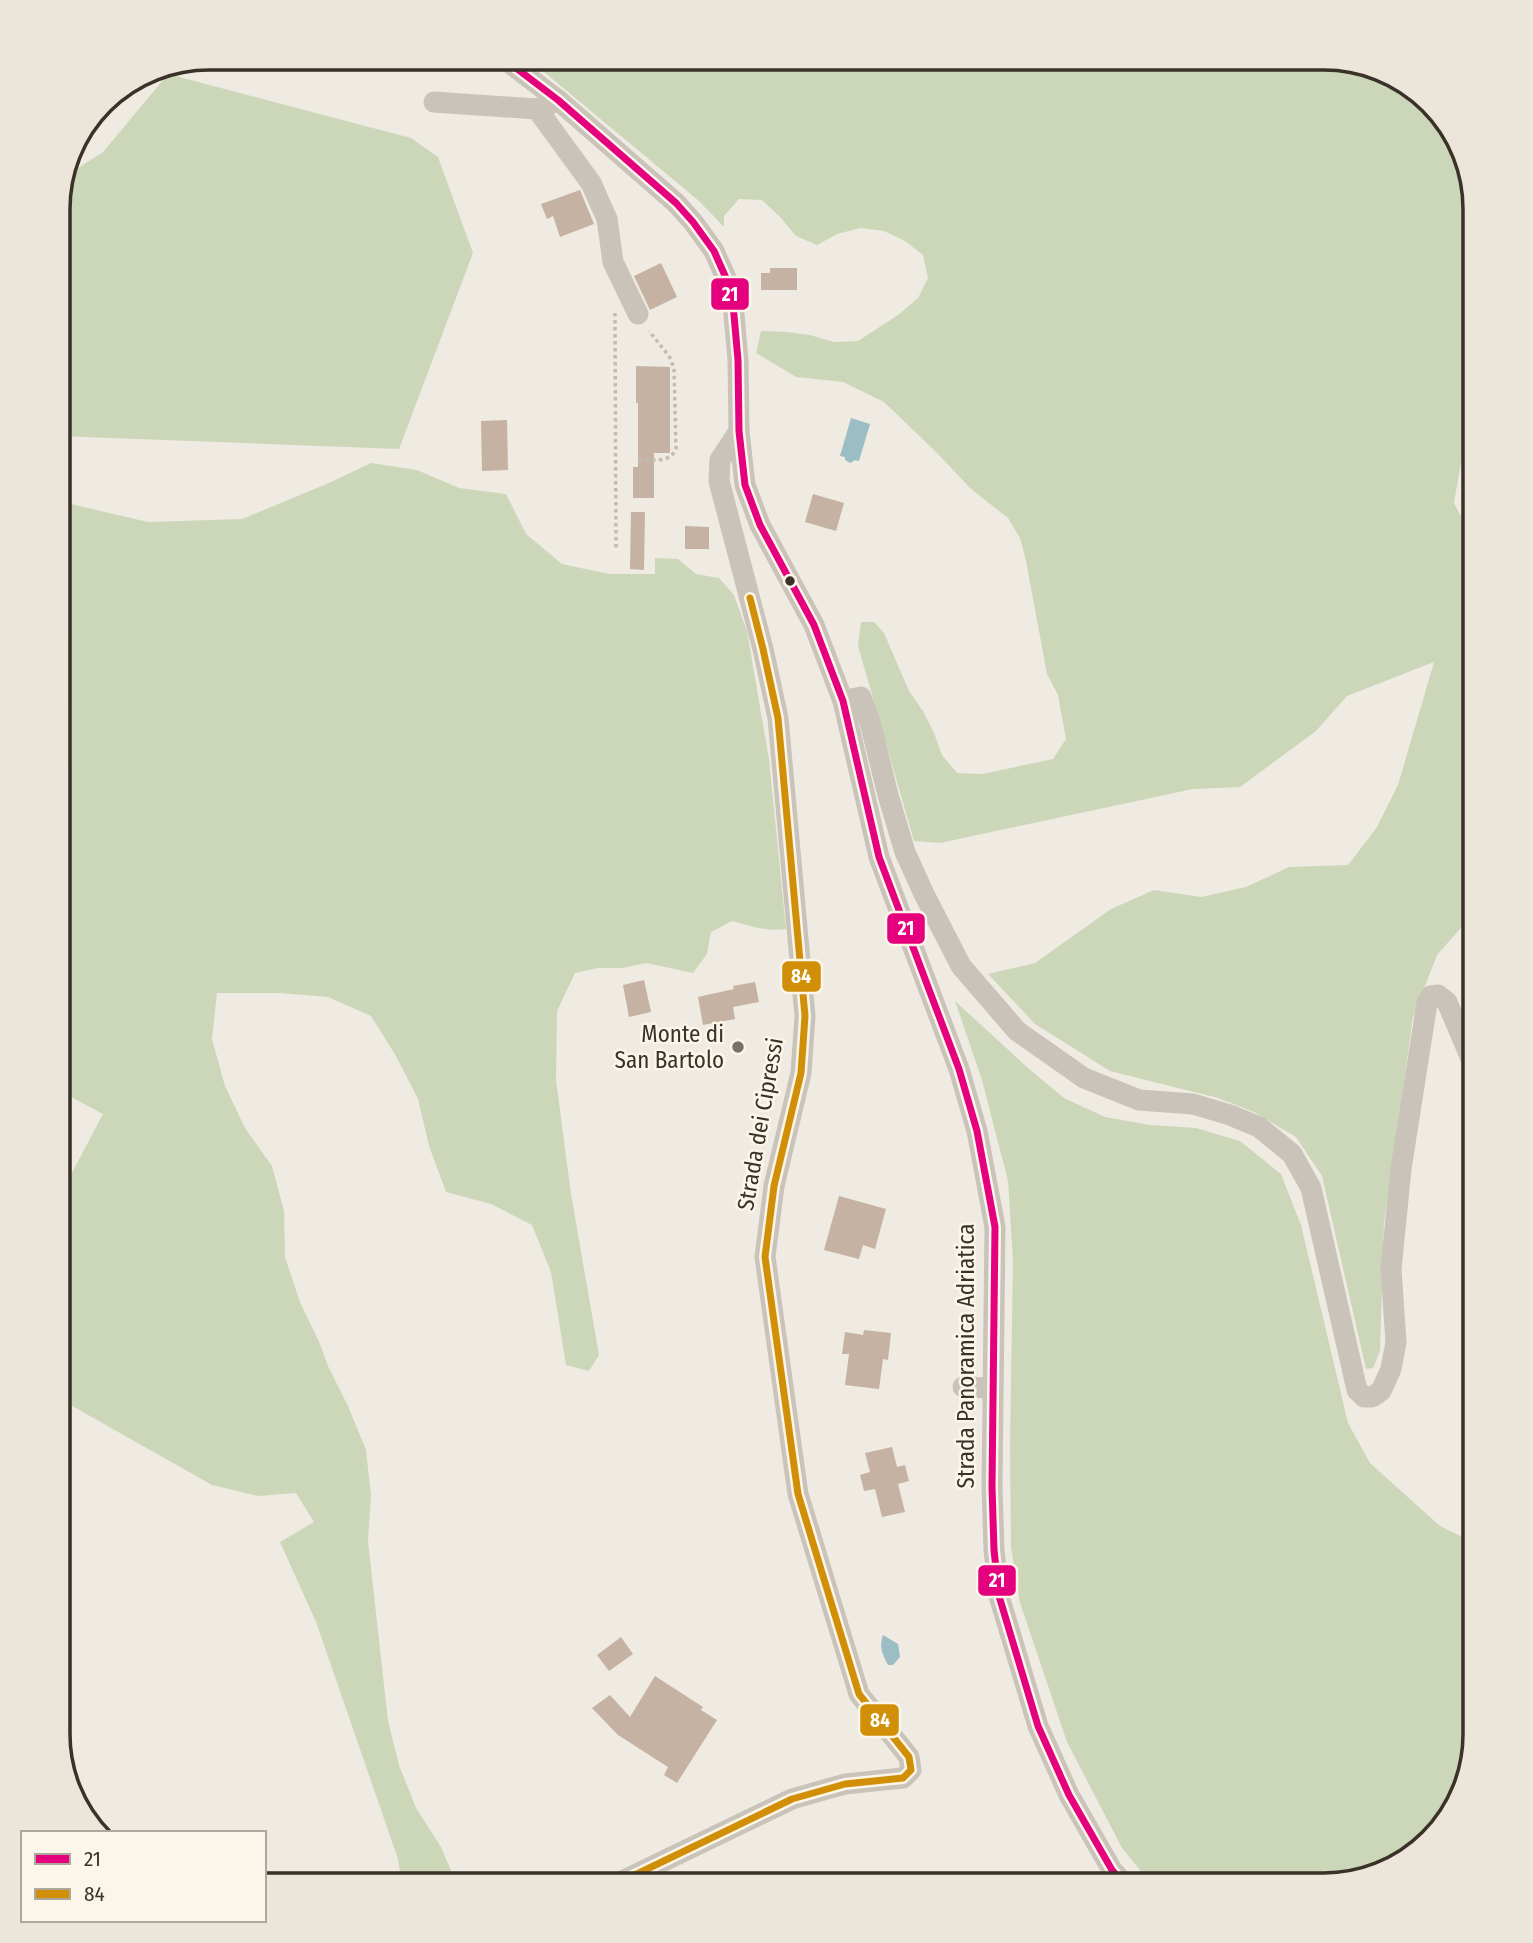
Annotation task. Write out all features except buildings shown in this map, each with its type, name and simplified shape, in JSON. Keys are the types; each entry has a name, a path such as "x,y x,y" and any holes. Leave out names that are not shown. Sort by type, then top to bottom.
{"street":[{"name":"Strada Panoramica Adriatica","path":"519,70 558,100 676,203 714,251 726,278 733,304 738,360 739,430 745,485 760,525 814,625 843,701 879,857 959,1069 977,1131 995,1227 992,1388 994,1550 999,1596 1038,1726 1069,1794 1115,1873"},
{"path":"434,102 537,109 558,100"},
{"path":"537,109 591,183 607,219 613,262 638,314"},
{"name":"Strada dei Cipressi","path":"639,1873 792,1799 845,1784 903,1778 911,1770 909,1757 859,1694 798,1494 765,1257 774,1186 801,1073 805,1016 778,718 763,649 719,481 720,460 739,430"},
{"path":"843,701 861,697 905,852 923,894 961,966 1017,1031 1084,1078 1139,1100 1193,1104 1230,1115 1259,1127 1292,1154 1311,1188 1349,1361 1357,1390 1364,1397 1372,1397 1381,1391 1391,1368 1396,1342 1391,1269 1401,1169 1427,1003 1431,996 1438,995 1447,1002 1463,1040"},
{"path":"963,1387 992,1388"}],"path":[{"path":"615,310 616,550"},
{"path":"638,314 669,356 674,368 676,449 673,455 665,460 638,459"}],"green space":[{"path":"542,70 1333,70 1368,77 1401,93 1428,117 1440,132 1458,173 1463,209 1463,454 1454,503 1463,520 1463,926 1437,955 1413,1017 1384,1224 1380,1351 1373,1368 1366,1369 1322,1176 1296,1137 1254,1112 1218,1098 1110,1071 1035,1024 988,974 1035,963 1111,909 1154,890 1201,897 1246,887 1289,867 1348,865 1377,827 1398,785 1434,662 1347,696 1316,731 1240,787 1193,789 940,843 914,841 858,646 861,622 874,622 884,633 909,691 923,711 942,755 957,773 982,774 1053,759 1066,739 1058,695 1047,674 1020,538 1008,518 971,489 884,402 843,382 796,377 756,353 761,331 810,335 834,342 858,341 898,315 918,298 928,278 923,255 905,241 884,231 861,228 837,234 817,245 796,236 762,200 739,199 724,216 724,227 699,201"},
{"path":"172,75 411,138 438,157 473,253 399,449 70,436 71,191 76,169 103,152 165,78"},
{"path":"371,463 417,470 459,488 506,494 526,534 562,564 609,574 655,574 655,558 678,559 696,574 719,578 734,595 747,631 769,759 786,929 765,929 732,921 711,932 707,954 693,973 646,963 575,973 557,1011 556,1080 571,1194 599,1355 589,1371 566,1365 551,1272 532,1225 491,1204 446,1192 429,1146 418,1099 371,1016 328,997 280,993 217,993 212,1039 225,1086 245,1128 272,1166 284,1211 285,1257 300,1302 366,1450 371,1495 368,1541 388,1721 399,1765 416,1808 441,1847 452,1873 400,1873 398,1859 316,1622 280,1542 314,1522 296,1493 258,1496 212,1485 70,1405 70,1176 103,1114 70,1096 70,504 148,522 242,519"},
{"path":"955,1001 1064,1098 1105,1117 1150,1125 1196,1128 1240,1141 1281,1174 1301,1225 1348,1423 1370,1463 1440,1526 1463,1537 1463,1734 1458,1770 1434,1819 1416,1838 1385,1859 1368,1866 1333,1873 1142,1873 1122,1848 1067,1742 1020,1603 1011,1547 1013,1261 1008,1181 982,1080"}],"water":[{"path":"851,418 870,424 859,461 850,463 840,456"},
{"path":"883,1635 898,1644 900,1657 893,1665 888,1665 883,1654"}],"transit line":[{"name":"21","path":"519,70 558,100 676,203 714,251 726,278 733,304 738,360 739,431 745,485 760,525 814,625 843,701 879,857 959,1069 977,1131 995,1227 992,1487 999,1596 1038,1726 1069,1795 1115,1873"},
{"name":"84","path":"639,1873 792,1799 845,1784 903,1778 911,1770 909,1757 859,1694 798,1494 765,1257 774,1186 801,1073 805,1016 778,718 750,598"}],"place":[{"name":"Monte di San Bartolo","path":"738,1047"}]}
